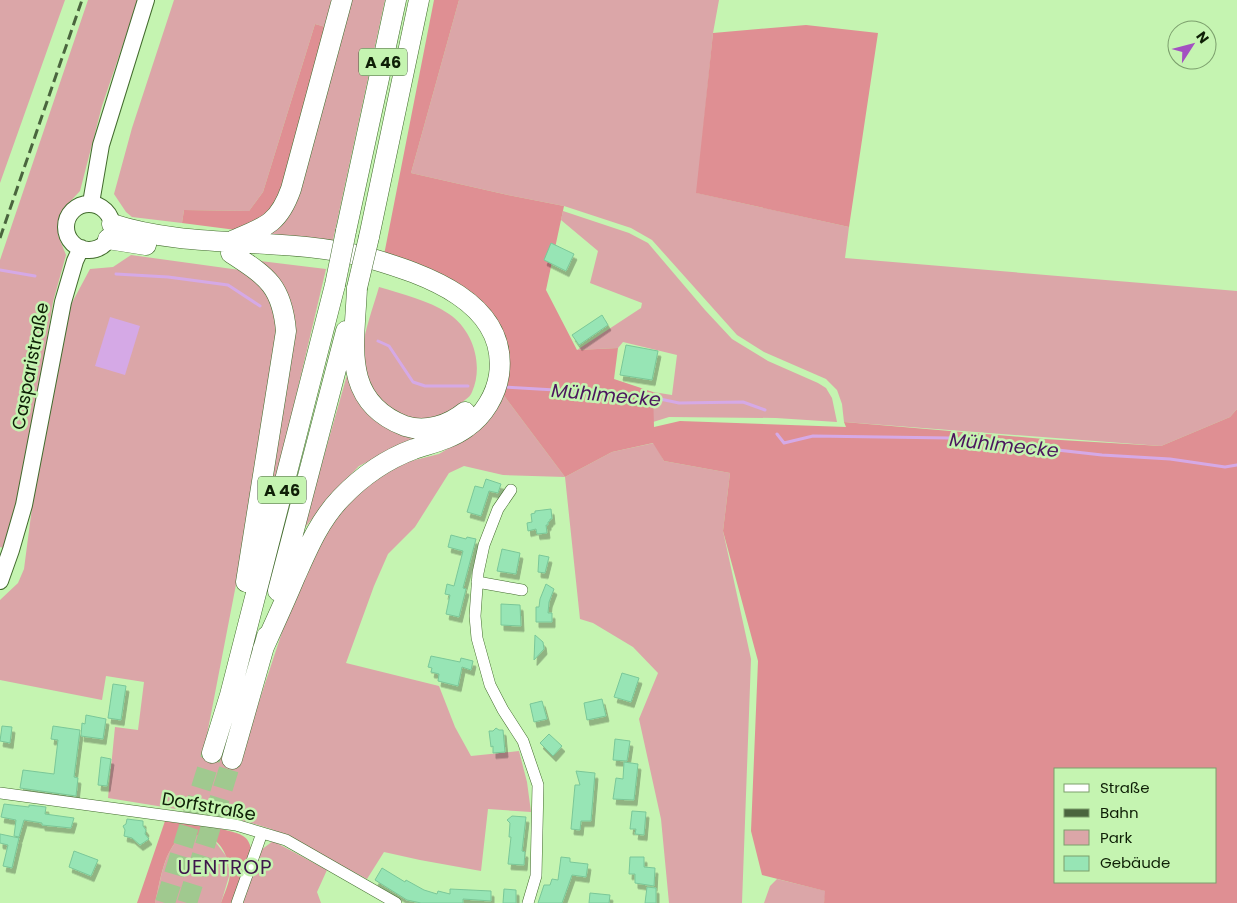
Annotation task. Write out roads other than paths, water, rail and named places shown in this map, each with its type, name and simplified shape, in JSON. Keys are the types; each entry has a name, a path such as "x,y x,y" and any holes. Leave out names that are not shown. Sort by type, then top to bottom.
{"highway":[{"path":"230,247 274,221 284,207 291,189 342,0"},
{"name":"A 46","path":"212,753 230,695 335,285 396,0"},
{"name":"A 46","path":"232,759 263,650 357,288 419,0"},
{"path":"110,232 178,249 304,247 367,258 418,276 465,299 477,309 493,332 500,357 500,370 495,391 484,410 466,428 449,437 402,455 374,470 352,488 329,511 307,547 263,650"},
{"path":"230,247 355,268 409,284 452,305 469,318 486,348 487,366 484,385 468,409 449,423 422,429 394,422 372,405 359,381 354,361 357,288"},
{"path":"230,247 263,274 277,292 282,305 286,331 238,627 230,695"}],"main road":[{"path":"92,203 101,145 146,0"},
{"path":"92,203 106,211 110,232 96,248 89,250 82,248 76,246 69,237 66,228 67,218 73,210 82,205 92,203"},
{"name":"Casparistraße","path":"0,581 24,505 63,302 75,261 82,248"}],"street":[{"path":"511,490 498,510 484,545 477,582 475,616 477,638 490,685 502,710 523,742 538,785 536,876 528,903"},
{"path":"477,582 522,590"},
{"name":"Dorfstraße","path":"0,794 236,826 262,833 286,840 396,903"},
{"path":"236,903 262,833"}],"waterway":[{"name":"Mühlmecke","path":"0,270 35,276"},
{"name":"Mühlmecke","path":"116,274 168,277 228,285 260,306"},
{"name":"Mühlmecke","path":"378,341 389,346 413,382 425,386 468,386"},
{"name":"Mühlmecke","path":"505,387 641,395 679,403 743,402 765,410"},
{"name":"Mühlmecke","path":"777,434 784,443 813,436 950,438 1102,455 1170,459 1225,467 1237,465"}],"tunnel":[{"path":"165,903 212,753"},
{"path":"187,903 232,759"}],"railway":[{"path":"0,238 82,0"}],"district":[{"name":"UENTROP","path":"225,867"}]}
